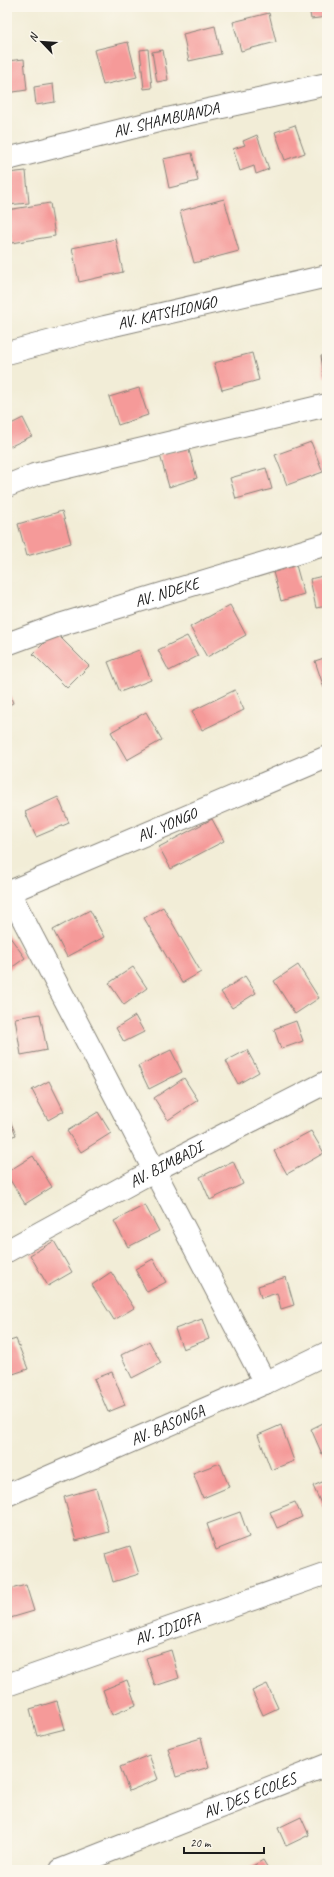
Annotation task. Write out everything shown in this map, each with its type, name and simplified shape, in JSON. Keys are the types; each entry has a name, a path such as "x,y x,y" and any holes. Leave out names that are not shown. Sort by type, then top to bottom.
{"street":[{"name":"AV. SHAMBUANDA","path":"7,159 158,121 327,84"},
{"name":"AV. KATSHIONGO","path":"7,353 105,327 327,276"},
{"path":"7,486 34,475 327,405"},
{"name":"AV. NDEKE","path":"7,644 56,626 327,544"},
{"name":"AV. YONGO","path":"8,892 327,757"},
{"path":"8,892 265,1383"},
{"name":"AV. BIMBADI","path":"7,1251 153,1171 327,1082"},
{"name":"AV. BASONGA","path":"7,1495 265,1383 327,1353"},
{"name":"AV. IDIOFA","path":"7,1685 327,1573"},
{"name":"AV. DES ECOLES","path":"61,1870 327,1765"}],"building":[{"path":"309,7 327,7 327,17 311,19"},
{"path":"269,13 276,42 241,51 233,22"},
{"path":"215,26 221,54 189,61 183,34"},
{"path":"128,42 137,77 103,85 94,50"},
{"path":"148,49 152,88 144,89 140,50"},
{"path":"163,50 168,80 157,82 152,52"},
{"path":"24,59 27,90 7,93 7,61"},
{"path":"53,84 55,102 36,105 34,87"},
{"path":"295,125 305,153 285,160 275,132"},
{"path":"257,135 269,169 256,174 254,166 240,171 233,149 245,145 243,141"},
{"path":"192,153 198,181 169,188 163,159"},
{"path":"26,171 29,203 7,205 7,173"},
{"path":"224,199 239,251 194,263 180,211"},
{"path":"50,203 55,236 12,243 7,210"},
{"path":"116,239 123,272 79,282 72,248"},
{"path":"252,353 259,380 222,390 214,363"},
{"path":"327,355 327,377 324,377 321,356"},
{"path":"139,388 148,415 118,425 109,397"},
{"path":"23,418 32,436 7,448 7,426"},
{"path":"311,442 323,472 287,485 275,455"},
{"path":"188,447 197,478 169,487 160,455"},
{"path":"266,468 272,489 236,499 230,478"},
{"path":"62,511 71,543 27,556 18,524"},
{"path":"294,558 304,594 281,601 271,565"},
{"path":"327,575 327,606 316,608 310,579"},
{"path":"230,605 246,635 207,657 190,627"},
{"path":"55,632 89,666 67,688 33,654"},
{"path":"187,636 198,656 169,671 158,650"},
{"path":"139,650 151,680 120,692 108,662"},
{"path":"327,657 327,686 324,688 315,661"},
{"path":"7,687 13,703 7,706"},
{"path":"235,690 244,710 202,730 192,711"},
{"path":"146,712 162,740 127,760 111,732"},
{"path":"58,797 69,823 36,837 25,812"},
{"path":"212,819 224,841 171,869 159,847"},
{"path":"163,907 201,972 182,983 144,918"},
{"path":"90,910 104,937 67,957 53,930"},
{"path":"7,933 25,958 7,971"},
{"path":"298,965 319,998 295,1014 274,981"},
{"path":"133,967 147,988 124,1005 109,983"},
{"path":"245,976 256,993 232,1008 221,992"},
{"path":"40,1014 47,1050 21,1055 15,1018"},
{"path":"135,1016 144,1032 124,1042 116,1028"},
{"path":"296,1021 303,1041 281,1049 274,1029"},
{"path":"171,1050 182,1072 149,1089 138,1066"},
{"path":"247,1050 259,1072 238,1084 226,1061"},
{"path":"184,1078 198,1100 168,1120 154,1098"},
{"path":"49,1081 64,1111 48,1120 32,1090"},
{"path":"98,1112 111,1133 81,1152 67,1131"},
{"path":"7,1113 16,1135 7,1138"},
{"path":"311,1131 324,1153 287,1174 274,1151"},
{"path":"33,1156 52,1187 25,1204 7,1175 7,1172"},
{"path":"233,1161 243,1184 210,1200 200,1177"},
{"path":"145,1205 159,1231 128,1247 114,1221"},
{"path":"54,1241 72,1272 48,1286 30,1255"},
{"path":"153,1259 166,1282 147,1292 135,1269"},
{"path":"111,1272 134,1308 114,1320 92,1285"},
{"path":"286,1277 294,1305 281,1309 277,1293 261,1298 258,1286"},
{"path":"202,1319 209,1339 183,1349 175,1329"},
{"path":"16,1339 28,1369 7,1376 7,1342"},
{"path":"149,1341 161,1363 132,1378 121,1355"},
{"path":"112,1372 125,1405 108,1412 94,1379"},
{"path":"327,1421 327,1452 322,1454 311,1429"},
{"path":"281,1425 294,1461 271,1470 258,1435"},
{"path":"220,1463 229,1487 203,1498 193,1473"},
{"path":"327,1480 327,1506 323,1508 313,1486"},
{"path":"96,1488 109,1532 76,1541 64,1497"},
{"path":"295,1502 302,1517 277,1528 270,1512"},
{"path":"240,1512 249,1537 216,1550 207,1524"},
{"path":"130,1546 139,1574 113,1582 105,1554"},
{"path":"26,1585 34,1611 7,1619 7,1590"},
{"path":"171,1650 179,1678 155,1686 146,1658"},
{"path":"127,1680 136,1705 112,1715 103,1690"},
{"path":"267,1684 278,1708 263,1715 252,1691"},
{"path":"57,1701 65,1729 37,1736 30,1709"},
{"path":"201,1738 209,1767 176,1777 168,1748"},
{"path":"149,1755 158,1779 129,1791 120,1767"},
{"path":"301,1817 309,1835 286,1846 278,1828"},
{"path":"263,1860 269,1870 246,1870"}]}
